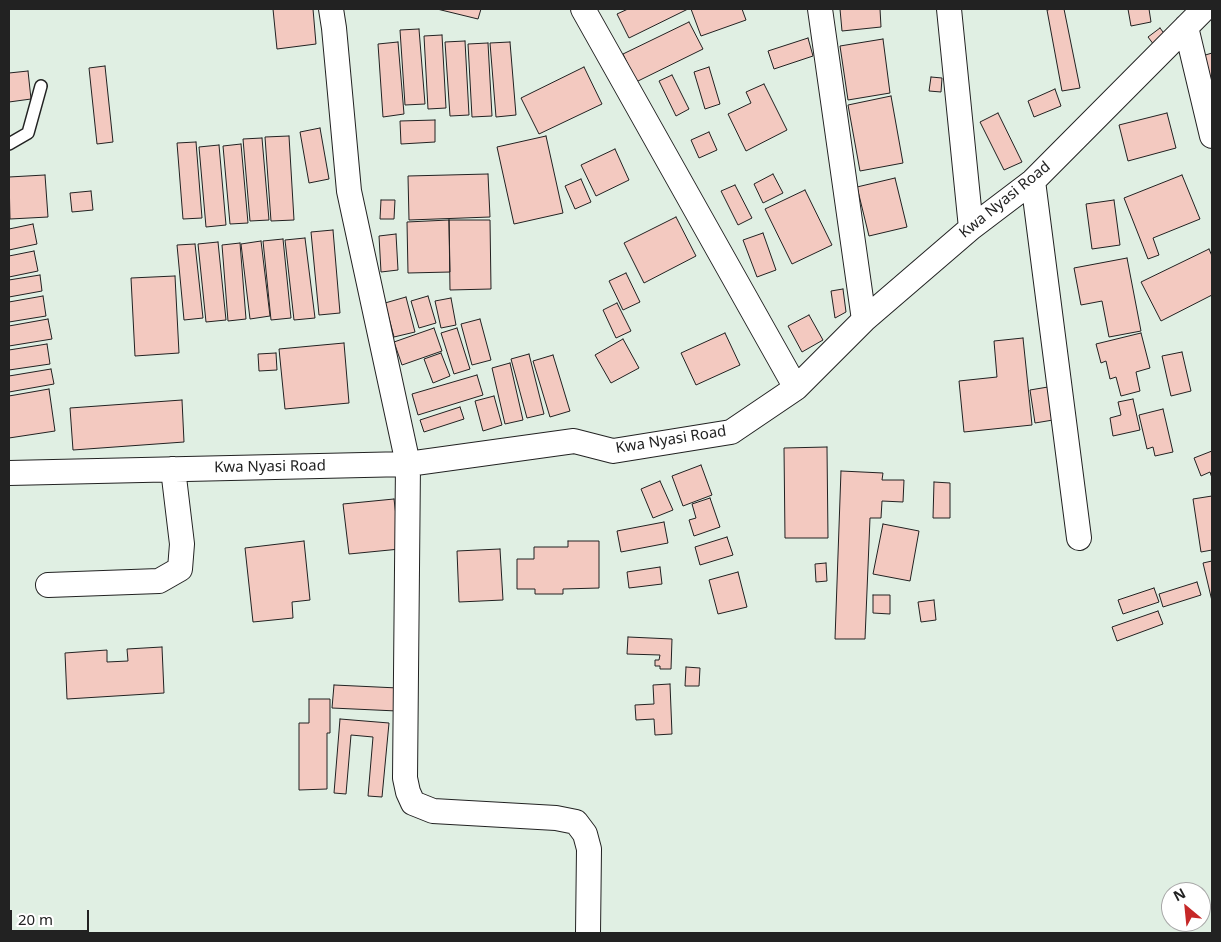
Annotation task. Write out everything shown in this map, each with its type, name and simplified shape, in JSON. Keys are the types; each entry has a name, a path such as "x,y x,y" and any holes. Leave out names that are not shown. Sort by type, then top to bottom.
{"street":[{"path":"331,9 349,191 408,464 405,778 408,792 413,803 433,811 556,818 576,822 585,834 589,850 588,933"},
{"path":"583,9 796,388"},
{"path":"820,9 864,320"},
{"path":"949,9 970,228"},
{"name":"Kwa Nyasi Road","path":"9,473 408,464 574,441 613,450 731,432 796,388 864,320 970,228 1033,181 1204,9"},
{"path":"1186,27 1212,136"},
{"path":"1033,181 1079,538"},
{"path":"48,585 159,581 180,569 182,544 173,469"}],"lane":[{"path":"9,144 28,133 42,86"}],"green space":[{"path":"9,9 1212,9 1212,933 9,933"}],"building":[{"path":"273,9 313,9 316,44 277,49"},
{"path":"437,9 481,9 478,19"},
{"path":"628,9 688,9 629,38 617,14"},
{"path":"691,9 742,9 746,20 701,36"},
{"path":"840,9 880,9 881,27 842,31"},
{"path":"1064,9 1080,88 1062,91 1047,10"},
{"path":"1128,9 1149,9 1151,22 1131,26"},
{"path":"689,22 703,49 636,82 623,54"},
{"path":"1160,28 1166,36 1154,45 1148,37"},
{"path":"419,29 425,104 405,105 400,30"},
{"path":"442,35 446,108 428,109 424,36"},
{"path":"808,38 813,56 774,69 768,51"},
{"path":"883,39 890,93 848,100 840,46"},
{"path":"465,41 469,115 450,116 445,42"},
{"path":"398,42 404,114 383,117 378,44"},
{"path":"510,42 516,115 496,117 490,43"},
{"path":"488,43 492,116 472,117 468,44"},
{"path":"1212,53 1212,108 1199,57"},
{"path":"105,66 113,142 97,144 89,68"},
{"path":"584,67 602,104 539,134 521,98"},
{"path":"709,67 720,104 705,109 694,72"},
{"path":"28,71 31,99 9,102 9,73"},
{"path":"672,75 689,109 676,116 659,81"},
{"path":"931,77 942,78 941,92 929,91"},
{"path":"764,84 787,130 746,151 728,114 751,103 746,92"},
{"path":"1055,89 1061,106 1034,117 1028,101"},
{"path":"891,96 903,163 860,171 848,105"},
{"path":"998,113 1022,162 1004,170 980,122"},
{"path":"1167,113 1176,148 1128,161 1119,125"},
{"path":"435,120 435,142 401,144 400,121"},
{"path":"320,128 329,179 309,183 300,132"},
{"path":"709,132 717,150 699,158 691,140"},
{"path":"289,136 294,220 271,221 265,137"},
{"path":"546,136 563,213 514,224 497,147"},
{"path":"262,138 269,220 250,221 243,139"},
{"path":"196,142 202,218 183,219 177,143"},
{"path":"241,144 248,223 230,224 223,146"},
{"path":"219,145 226,225 206,227 199,147"},
{"path":"615,149 629,180 596,196 581,165"},
{"path":"488,174 490,217 409,220 408,176"},
{"path":"773,174 783,193 763,203 754,184"},
{"path":"45,175 48,217 10,219 9,177"},
{"path":"1182,175 1200,219 1153,238 1159,255 1148,259 1124,198"},
{"path":"895,178 907,227 869,236 857,187"},
{"path":"581,179 591,202 575,209 565,186"},
{"path":"735,185 752,218 738,225 721,191"},
{"path":"805,190 832,245 792,264 765,209"},
{"path":"91,191 93,210 72,212 70,193"},
{"path":"381,200 395,200 394,219 380,219"},
{"path":"1114,200 1120,245 1092,249 1086,204"},
{"path":"676,217 696,256 644,283 624,243"},
{"path":"449,220 490,220 491,289 450,290"},
{"path":"449,220 450,272 408,273 407,222"},
{"path":"33,224 37,244 9,250 9,229"},
{"path":"333,230 340,313 319,315 311,232"},
{"path":"763,233 776,270 757,277 743,240"},
{"path":"396,234 398,270 381,272 379,236"},
{"path":"305,238 315,318 294,320 285,240"},
{"path":"283,239 291,318 271,320 263,241"},
{"path":"261,241 270,316 250,319 241,244"},
{"path":"218,242 226,320 206,322 198,244"},
{"path":"240,243 246,319 228,321 222,245"},
{"path":"195,244 203,318 184,320 177,245"},
{"path":"1209,249 1212,256 1212,295 1161,321 1141,282"},
{"path":"34,251 38,271 9,277 9,256"},
{"path":"1127,258 1141,331 1109,337 1102,301 1081,305 1074,268"},
{"path":"626,273 640,302 623,310 609,281"},
{"path":"40,275 42,291 9,297 9,280"},
{"path":"175,276 179,353 135,356 131,278"},
{"path":"843,289 846,312 835,318 831,291"},
{"path":"43,296 46,316 9,322 9,302"},
{"path":"428,296 436,323 419,328 411,301"},
{"path":"406,297 415,332 394,337 385,303"},
{"path":"451,298 456,325 441,328 435,301"},
{"path":"617,303 631,331 616,338 603,310"},
{"path":"809,315 823,340 802,352 788,326"},
{"path":"48,319 52,339 9,346 9,326"},
{"path":"480,319 491,360 472,365 461,324"},
{"path":"434,328 442,351 402,365 394,342"},
{"path":"457,328 470,369 454,374 441,333"},
{"path":"725,333 740,365 696,385 681,353"},
{"path":"1141,333 1150,368 1136,372 1140,391 1121,396 1116,377 1110,379 1106,361 1101,363 1096,344"},
{"path":"1023,338 1032,425 964,432 959,381 997,377 994,341"},
{"path":"623,339 639,368 611,383 595,355"},
{"path":"344,343 349,403 285,409 279,349"},
{"path":"47,344 50,364 9,370 9,350"},
{"path":"1182,352 1191,391 1171,396 1162,356"},
{"path":"276,353 277,370 259,371 258,354"},
{"path":"441,353 450,376 433,383 424,359"},
{"path":"529,354 544,414 527,418 511,359"},
{"path":"553,355 570,411 550,417 533,361"},
{"path":"510,363 523,420 505,424 492,368"},
{"path":"51,369 54,384 9,392 9,376"},
{"path":"477,375 483,395 418,415 412,394"},
{"path":"1054,386 1059,419 1035,423 1030,390"},
{"path":"49,389 55,431 9,438 9,396"},
{"path":"494,396 502,425 483,431 475,401"},
{"path":"1133,399 1140,430 1113,436 1110,418 1121,415 1118,402"},
{"path":"182,400 184,442 73,450 70,408"},
{"path":"460,407 464,419 424,432 420,420"},
{"path":"1163,409 1173,452 1155,456 1153,447 1147,449 1139,415"},
{"path":"827,447 828,538 785,538 784,448"},
{"path":"1212,451 1212,478 1210,472 1201,476 1194,458"},
{"path":"701,465 712,495 683,506 672,476"},
{"path":"841,471 883,473 882,480 904,480 903,502 882,501 881,518 870,518 865,639 835,639"},
{"path":"660,481 673,510 653,518 641,489"},
{"path":"934,482 950,483 950,518 933,518"},
{"path":"1212,496 1212,550 1201,552 1193,499"},
{"path":"710,498 720,527 694,536 689,520 696,518 692,504"},
{"path":"394,499 400,549 349,554 343,504"},
{"path":"664,522 668,543 621,552 617,531"},
{"path":"883,524 919,531 910,581 873,574"},
{"path":"727,537 733,555 700,565 695,547"},
{"path":"304,541 310,600 292,602 293,618 253,622 245,548"},
{"path":"568,541 599,541 599,588 563,589 563,594 535,594 535,589 517,589 517,559 534,559 534,547 568,547"},
{"path":"500,549 503,600 459,602 457,551"},
{"path":"1212,561 1212,601 1203,563"},
{"path":"826,563 827,581 816,582 815,564"},
{"path":"660,567 662,584 629,588 627,572"},
{"path":"738,572 747,607 718,614 709,580"},
{"path":"1197,582 1201,595 1163,607 1159,594"},
{"path":"1154,588 1159,602 1123,614 1118,600"},
{"path":"873,595 890,595 890,614 873,613"},
{"path":"934,600 936,620 921,622 918,602"},
{"path":"1158,611 1163,624 1117,641 1112,627"},
{"path":"628,637 672,639 671,669 660,669 660,666 655,666 655,660 659,660 660,655 627,654"},
{"path":"162,647 164,693 67,699 65,653 107,650 107,662 128,661 127,649"},
{"path":"686,667 700,668 699,686 685,686"},
{"path":"670,684 672,734 655,735 654,719 636,720 635,705 654,704 653,685"},
{"path":"334,685 398,688 397,711 332,708"},
{"path":"309,699 330,699 330,733 327,733 327,789 299,790 299,723 309,723"},
{"path":"340,719 389,723 382,797 368,796 373,737 351,735 346,794 334,793"}]}
